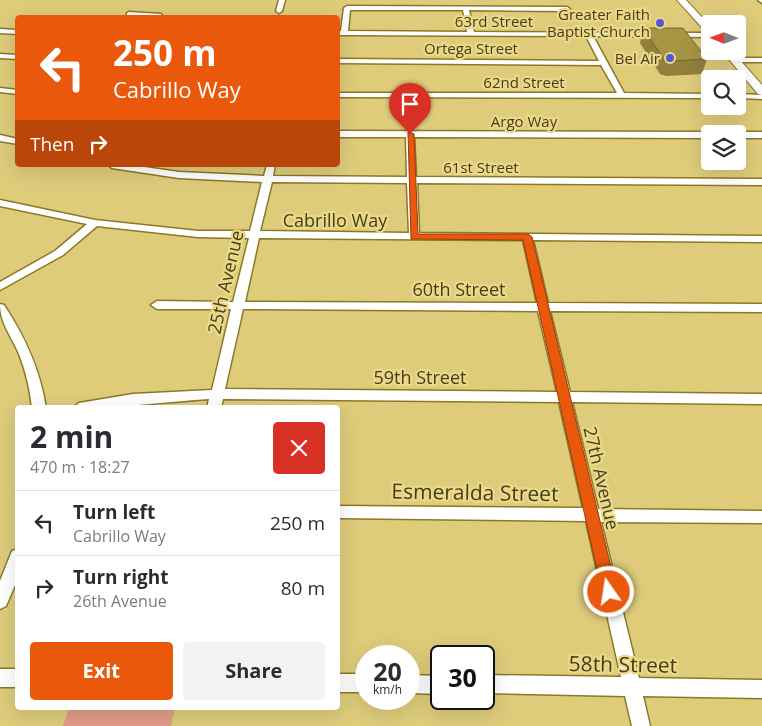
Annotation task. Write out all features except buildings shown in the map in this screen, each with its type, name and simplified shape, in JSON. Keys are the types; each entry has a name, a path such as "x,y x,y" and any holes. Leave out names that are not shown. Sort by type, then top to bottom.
{"main road":[{"path":"682,0 701,22"},
{"path":"735,60 762,92"}],"street":[{"path":"279,11 282,0"},
{"path":"341,33 347,8 568,9"},
{"path":"466,9 471,34"},
{"path":"129,14 158,15"},
{"path":"0,32 15,32"},
{"name":"63rd Street","path":"341,33 701,33"},
{"path":"588,34 622,96"},
{"path":"0,56 15,57"},
{"path":"746,57 762,60"},
{"name":"Ortega Street","path":"340,62 604,63"},
{"path":"0,90 15,92"},
{"name":"62nd Street","path":"340,95 701,96"},
{"path":"746,96 762,96"},
{"name":"Argo Way","path":"340,134 701,135"},
{"path":"410,134 414,237"},
{"path":"746,135 762,135"},
{"path":"0,138 15,141"},
{"name":"61st Street","path":"125,167 179,175 268,180 762,182"},
{"name":"25th Avenue","path":"215,401 271,167"},
{"name":"Cabrillo Way","path":"0,204 95,223 170,232 254,236 762,239"},
{"path":"0,287 59,253 95,223"},
{"name":"27th Avenue","path":"528,237 641,726"},
{"name":"60th Street","path":"157,305 762,308"},
{"path":"0,308 24,347 33,374 38,405"},
{"name":"59th Street","path":"97,405 133,399 215,401 565,397 762,399"},
{"name":"Esmeralda Street","path":"340,512 762,517"},
{"path":"0,602 15,564"},
{"path":"0,678 15,678"},
{"path":"340,683 355,683"},
{"name":"58th Street","path":"495,684 762,689"}],"shaded area":[{"path":"68,710 175,710 171,726 63,726"}],"place":[{"name":"Greater Faith Baptist Church","path":"660,23"},
{"name":"Bel Air","path":"670,58"}],"route":[{"path":"410,134 414,237 528,237 609,592"}]}
